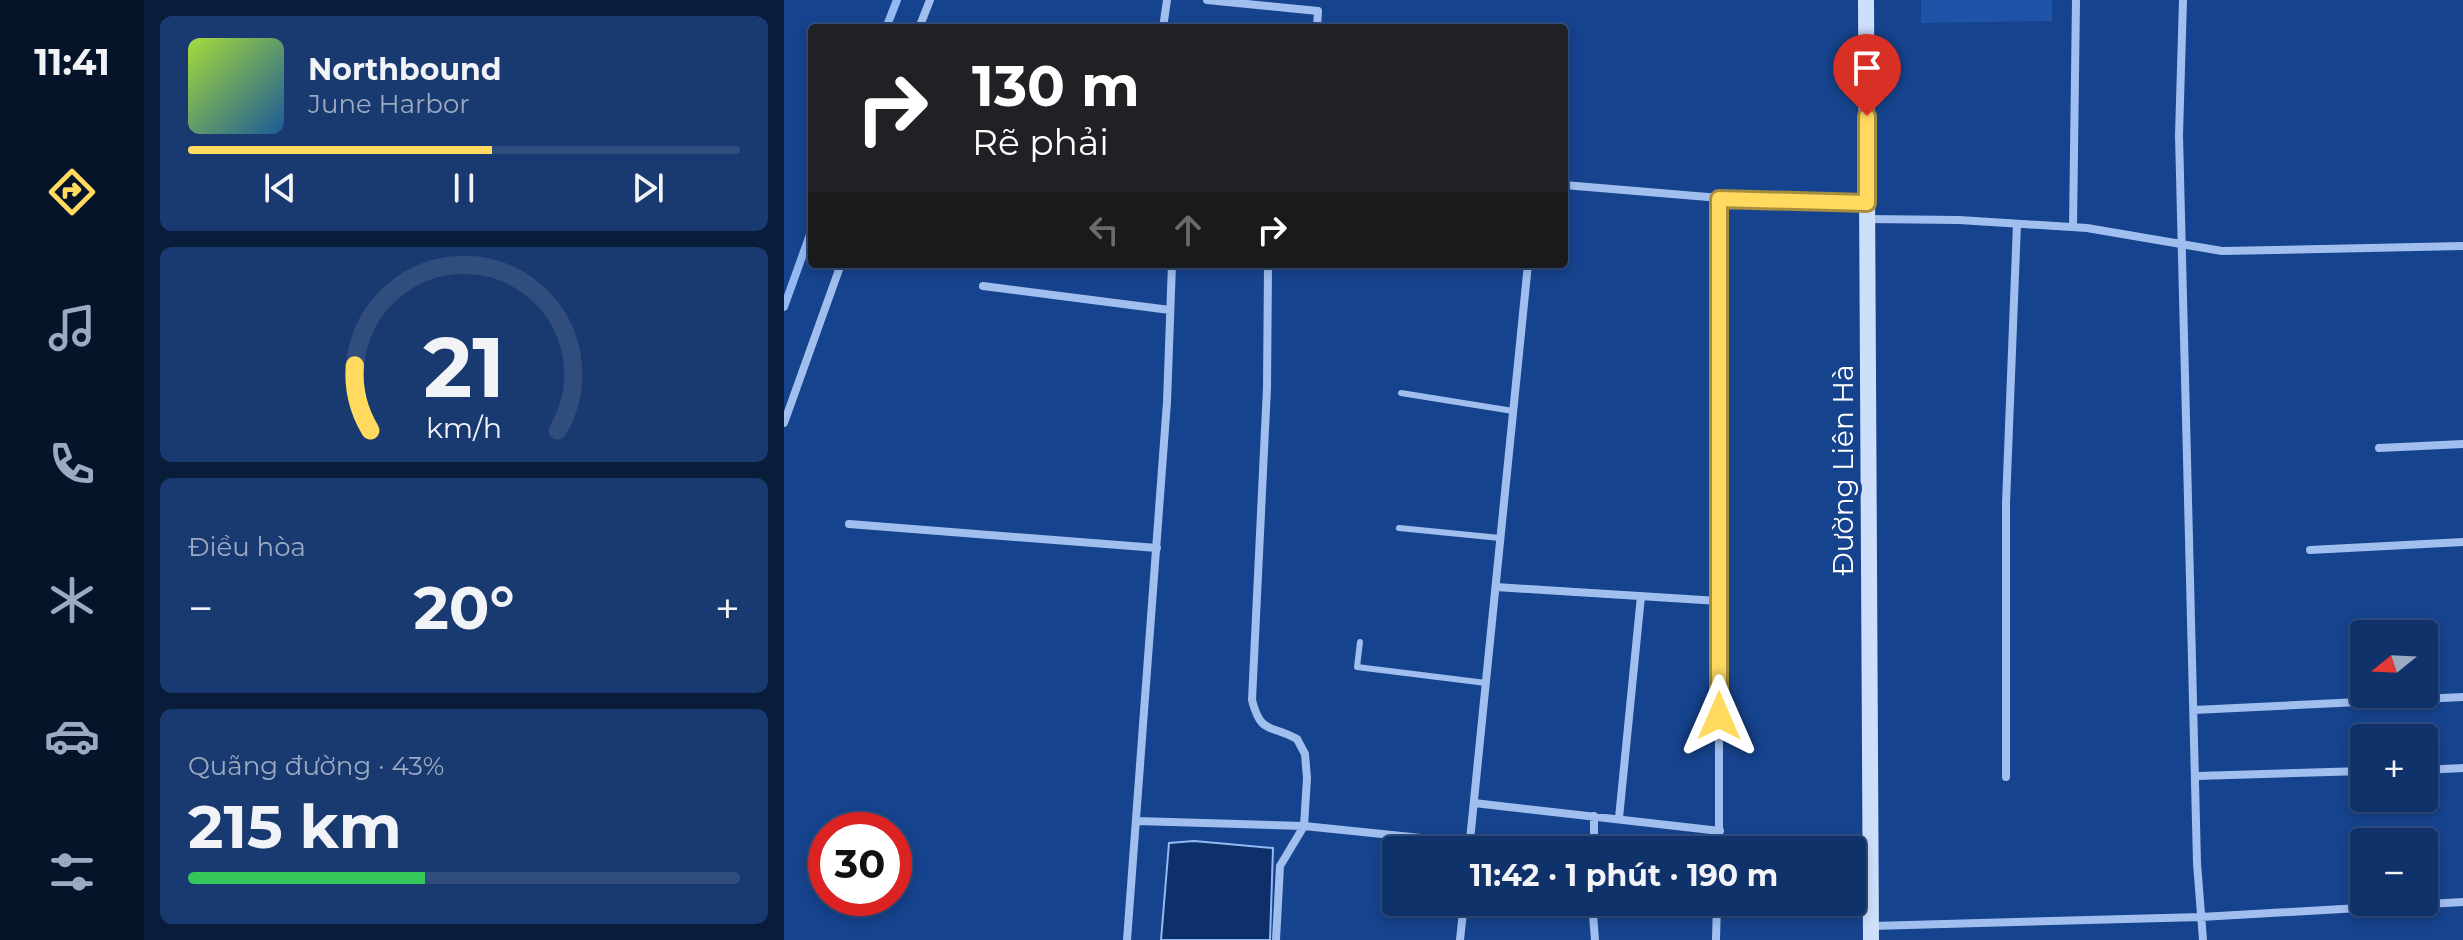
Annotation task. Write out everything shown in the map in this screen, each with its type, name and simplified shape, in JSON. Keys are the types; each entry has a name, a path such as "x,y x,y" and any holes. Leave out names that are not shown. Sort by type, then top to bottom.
{"main road":[{"name":"Đường Liên Hà","path":"1866,0 1871,933"}],"street":[{"path":"921,24 930,0"},
{"path":"1164,24 1167,0"},
{"path":"1207,0 1318,11 1317,24"},
{"path":"2073,227 2076,0"},
{"path":"2183,0 2179,135 2197,863 2203,940"},
{"path":"1568,185 2073,227 2222,251 2463,246"},
{"path":"1719,199 1720,836"},
{"path":"2006,777 2006,503 2017,224"},
{"path":"784,423 840,268"},
{"path":"1127,940 1144,679 1157,548 1172,268"},
{"path":"1268,268 1267,388 1252,700 1257,720 1268,730 1297,739 1305,754 1304,826 1280,866 1276,940"},
{"path":"1471,836 1528,268"},
{"path":"983,286 1170,310"},
{"path":"2379,448 2463,444"},
{"path":"849,524 1157,548"},
{"path":"2310,550 2463,542"},
{"path":"1496,587 1719,601"},
{"path":"1619,818 1641,596"},
{"path":"2194,710 2463,697"},
{"path":"2438,769 2463,768"},
{"path":"2197,776 2350,771"},
{"path":"1474,803 1720,831"},
{"path":"1594,816 1594,836"},
{"path":"1137,821 1304,826 1383,836"},
{"path":"1871,933 2463,902"},
{"path":"1460,940 1463,916"},
{"path":"1593,916 1595,940"},
{"path":"1716,940 1717,916"}],"lane":[{"path":"1401,393 1513,411"},
{"path":"1399,528 1500,538"},
{"path":"1360,642 1357,667 1486,683"}],"shaded area":[{"path":"1921,0 2052,0 2052,21 1921,23"},
{"path":"1194,841 1273,848 1270,940 1161,940 1169,843"}],"waterway":[{"path":"888,24 897,0"},
{"path":"784,307 808,240"}],"route":[{"path":"1719,716 1719,199 1867,203 1867,116"}]}
